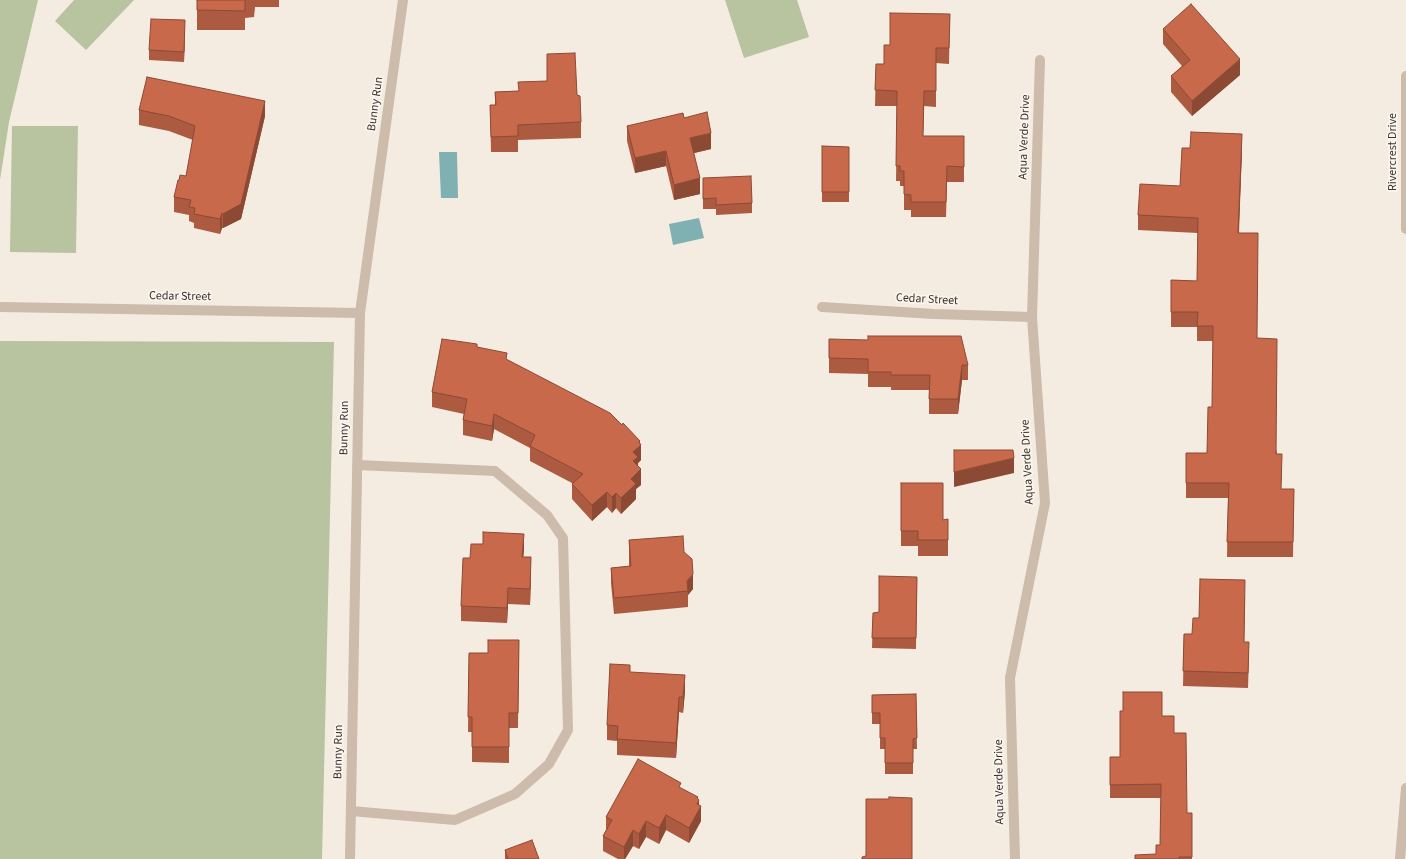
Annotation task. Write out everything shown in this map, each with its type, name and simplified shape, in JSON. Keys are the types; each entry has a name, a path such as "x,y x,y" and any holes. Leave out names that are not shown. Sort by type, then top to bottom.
{"street":[{"name":"Bunny Run","path":"350,859 360,314 403,0"},
{"name":"Aqua Verde Drive","path":"1015,859 1010,678 1045,503 1032,317 1040,60"},
{"name":"Rivercrest Drive","path":"1406,76 1406,229"},
{"name":"Cedar Street","path":"0,307 360,314"},
{"name":"Cedar Street","path":"822,307 934,314 1032,317"},
{"path":"350,811 455,820 515,794 549,764 568,730 563,538 547,516 495,471 357,465"},
{"path":"1400,859 1406,788"}],"green space":[{"path":"0,0 38,0 9,122 0,180"},
{"path":"74,0 134,0 86,50 55,21"},
{"path":"725,0 797,0 809,37 744,58"},
{"path":"12,126 78,126 76,253 10,252"},
{"path":"0,341 334,342 322,859 0,859"}],"water":[{"path":"439,152 457,152 458,198 441,198"},
{"path":"699,218 704,238 673,245 669,224"}],"building":[{"path":"197,0 245,0 245,11 197,10"},
{"path":"1191,4 1240,59 1192,101 1171,76 1190,60 1163,29"},
{"path":"890,13 950,14 949,48 936,48 936,91 924,91 923,136 964,136 964,167 947,166 946,202 911,202 911,195 904,194 904,171 900,171 900,166 896,166 897,91 875,90 876,64 884,64 884,45 890,45"},
{"path":"151,19 185,20 184,52 149,50"},
{"path":"575,53 577,95 580,96 581,122 518,125 518,136 491,137 490,105 496,105 495,92 519,91 518,82 547,81 547,54"},
{"path":"147,77 265,101 241,204 223,214 222,213 220,219 194,214 195,208 189,207 191,200 174,197 180,175 186,176 195,126 169,116 139,110"},
{"path":"707,112 711,133 690,138 700,178 674,185 666,151 635,158 627,126 683,113 684,118"},
{"path":"1191,132 1242,134 1238,233 1258,233 1257,338 1277,339 1276,454 1282,454 1281,489 1294,489 1293,542 1227,542 1229,483 1186,483 1186,453 1207,453 1208,407 1212,407 1213,326 1197,326 1198,312 1171,312 1171,280 1197,281 1198,218 1138,215 1140,184 1180,186 1182,148 1190,148"},
{"path":"822,146 849,147 849,192 822,192"},
{"path":"751,176 752,203 716,205 716,198 703,199 703,178"},
{"path":"868,336 961,336 968,365 962,365 958,399 929,399 930,375 891,375 891,372 868,372 868,359 829,358 829,339 868,340"},
{"path":"442,339 477,344 477,347 507,353 506,359 610,413 622,425 623,423 640,441 639,442 641,445 633,452 638,457 633,461 641,469 631,479 636,484 621,498 616,493 612,497 607,492 592,505 572,484 583,474 530,446 535,435 494,414 492,426 463,420 467,399 432,392"},
{"path":"954,450 1013,450 1014,458 954,472"},
{"path":"901,483 943,483 943,520 948,519 948,540 918,540 918,531 901,531"},
{"path":"483,532 524,534 522,557 531,557 530,589 508,588 507,608 461,606 463,558 470,558 471,544 483,544"},
{"path":"683,536 684,552 692,559 693,574 687,581 688,591 614,598 611,568 631,566 629,540"},
{"path":"879,576 917,577 916,638 872,638 873,613 879,612"},
{"path":"1200,579 1245,580 1244,642 1249,642 1248,673 1183,671 1184,634 1192,634 1193,618 1199,618"},
{"path":"488,640 519,640 518,713 509,713 509,747 472,747 472,717 468,717 469,653 488,653"},
{"path":"610,664 630,665 630,672 685,675 683,697 679,697 676,743 617,739 618,726 607,725"},
{"path":"1123,692 1162,692 1162,716 1174,716 1174,733 1186,733 1187,813 1192,813 1192,857 1179,857 1179,859 1135,859 1135,855 1156,854 1156,845 1160,845 1161,784 1110,785 1110,757 1120,757 1120,711 1123,711"},
{"path":"916,694 917,738 913,739 913,763 885,763 885,738 880,738 880,713 872,713 872,695"},
{"path":"638,759 681,783 679,787 698,797 697,798 699,800 697,804 701,806 689,828 666,815 659,828 646,821 639,834 633,830 624,847 603,836 612,820 606,817"},
{"path":"889,797 912,798 912,859 862,859 862,857 866,856 866,799 889,799"},
{"path":"532,840 539,859 508,859 505,850"}]}
